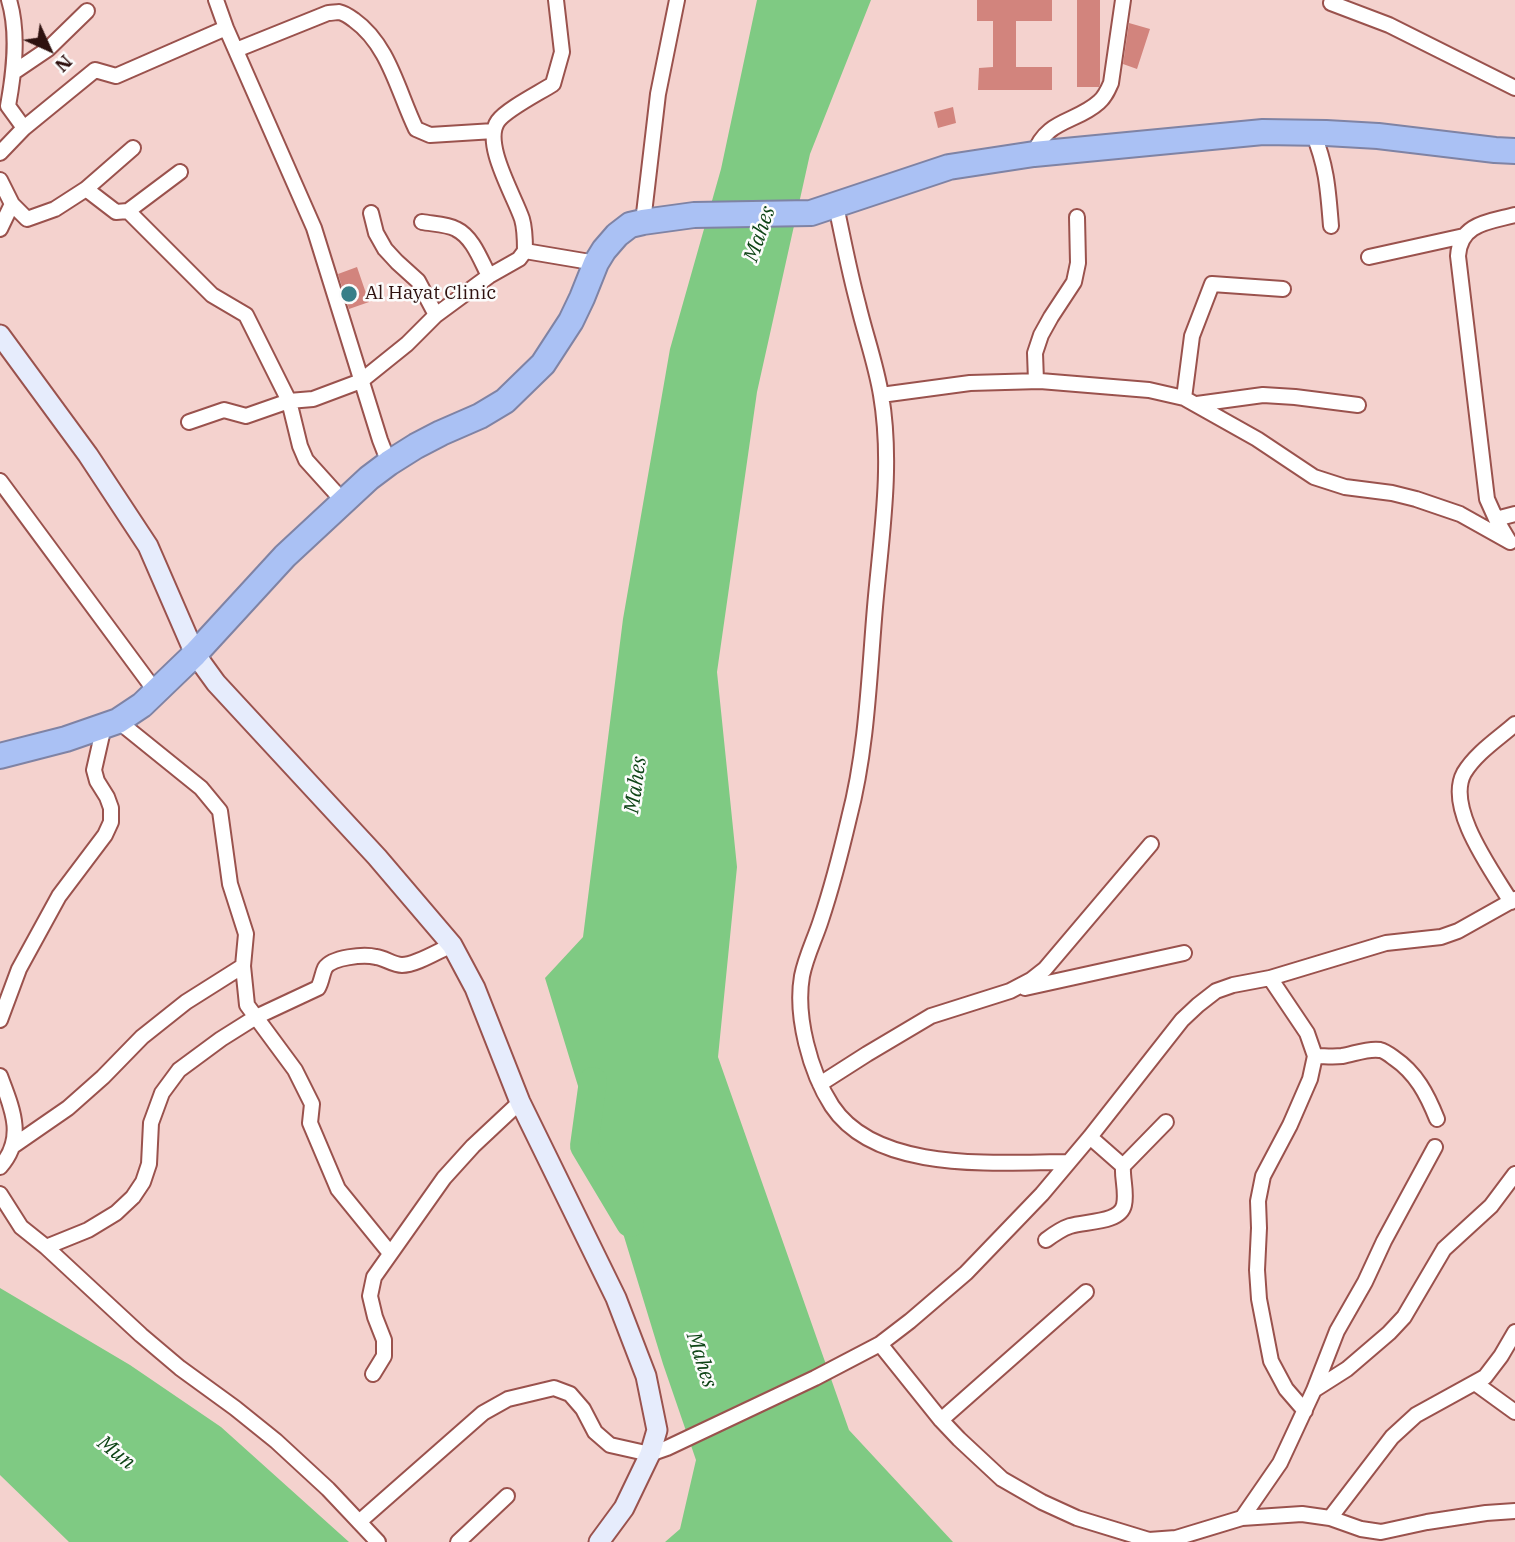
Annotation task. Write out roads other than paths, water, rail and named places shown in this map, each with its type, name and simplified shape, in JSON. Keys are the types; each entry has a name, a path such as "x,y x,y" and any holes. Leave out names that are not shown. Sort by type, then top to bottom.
{"highway":[{"path":"0,756 66,739 111,723 142,705 195,654 285,556 343,501 389,463 505,401 543,364 571,321 604,250 629,225 694,215 811,213 949,167 1034,153 1263,132 1378,136 1515,150"}],"street":[{"path":"9,0 13,13 14,72 8,106 24,128"},
{"path":"216,0 314,228 389,463"},
{"path":"189,422 224,410 246,416 289,401 313,398 361,381 407,344 436,315 489,276 519,259 526,251 522,219 497,157 493,144 494,131 498,121 509,111 553,84 562,52 555,0"},
{"path":"643,222 659,94 677,0"},
{"path":"1034,153 1048,131 1088,110 1105,94 1111,83 1123,0"},
{"path":"1331,3 1388,25 1515,88"},
{"path":"14,72 48,49 87,10"},
{"path":"236,50 328,13 341,12 356,21 381,51 396,78 416,129 430,135 494,131"},
{"path":"0,153 24,128 96,70 116,76 226,28"},
{"path":"1313,133 1323,155 1327,175 1331,226"},
{"path":"0,180 12,204 27,219 55,209 86,189 133,148"},
{"path":"86,189 116,212 128,211 180,172"},
{"path":"0,229 12,204"},
{"path":"836,206 881,395 887,466 863,751 850,815 821,922 802,978 802,1026 809,1055 832,1107 847,1124 897,1151 930,1159 961,1162 1069,1162"},
{"path":"128,211 212,295 246,315 289,401 306,460 343,501"},
{"path":"372,213 376,233 385,249 418,281 436,315"},
{"path":"1512,545 1487,499 1459,268 1459,246 1464,236 1477,225 1515,215"},
{"path":"1036,381 1035,353 1041,335 1074,282 1078,263 1077,217"},
{"path":"422,222 454,227 464,233 489,276"},
{"path":"1369,257 1464,236"},
{"path":"526,251 596,263"},
{"path":"1191,401 1192,336 1212,284 1283,289"},
{"path":"0,335 8,359 88,455 148,546 195,654 216,683 377,857 452,945 475,988 520,1101 615,1298 646,1376 657,1430 650,1454 624,1508 599,1542"},
{"path":"881,395 970,383 1036,381 1149,390 1191,401 1257,439 1314,477 1332,484 1392,493 1441,507 1460,514 1512,545"},
{"path":"1191,401 1263,396 1358,405"},
{"path":"0,481 156,692"},
{"path":"1496,519 1515,514"},
{"path":"0,1020 19,970 59,896 105,835 111,822 111,808 94,770 111,723 201,788 220,811 230,884 246,934 243,966 247,1005 295,1070 312,1104 310,1123 338,1189 390,1253"},
{"path":"359,1522 483,1413 508,1399 554,1388 570,1394 583,1409 595,1432 610,1445 650,1454 815,1378 880,1344 966,1273 1042,1194 1182,1020 1216,991 1270,978 1386,943 1441,937 1458,931 1513,900 1479,849 1465,819 1460,785 1470,765 1513,730"},
{"path":"1010,991 1031,981 1045,969 1151,844"},
{"path":"46,1247 88,1230 116,1213 133,1197 143,1182 149,1164 151,1123 162,1093 179,1070 220,1039 256,1017 318,988 324,970 331,963 344,958 374,956 398,965 410,964 452,945"},
{"path":"820,1084 931,1016 1010,991 1184,953"},
{"path":"0,1167 13,1146 68,1108 142,1037 186,1002 243,966"},
{"path":"1270,978 1307,1033 1315,1056 1310,1079 1263,1176 1258,1201 1259,1299 1271,1361 1286,1389 1305,1411"},
{"path":"1315,1056 1340,1056 1379,1050 1389,1054 1409,1069 1420,1083 1437,1119"},
{"path":"0,1076 16,1125 13,1146"},
{"path":"373,1374 384,1356 384,1340 370,1296 374,1277 444,1178 472,1146 520,1101"},
{"path":"1046,1240 1074,1224 1116,1217 1123,1210 1125,1201 1123,1166 1166,1122"},
{"path":"1090,1136 1123,1166"},
{"path":"1242,1518 1280,1463 1305,1411 1337,1331 1435,1147"},
{"path":"1314,1390 1347,1369 1404,1317 1444,1249 1491,1206 1515,1174"},
{"path":"0,1194 21,1227 180,1368 276,1441 328,1489 378,1542"},
{"path":"941,1420 1086,1292"},
{"path":"1330,1518 1392,1437 1416,1415 1485,1377 1515,1332"},
{"path":"880,1344 941,1420 1002,1479 1077,1518 1149,1540 1176,1538 1242,1518 1301,1514 1330,1518 1361,1529 1381,1532 1427,1522 1515,1511"},
{"path":"1475,1383 1515,1412"},
{"path":"458,1542 507,1496"}],"water":[{"path":"757,0 871,0 810,154 757,392 717,672 737,867 718,1057 849,1430 953,1542 665,1542 680,1529 696,1460 663,1364 545,978 583,937 623,619 670,349 721,169"},
{"name":"Mun","path":"0,1288 130,1365 221,1427 349,1542 69,1542 0,1475"}],"waterway":[{"name":"Mahes","path":"593,1081 584,1146 630,1223"}],"place":[{"name":"Al Hayat Clinic","path":"349,294"}]}
